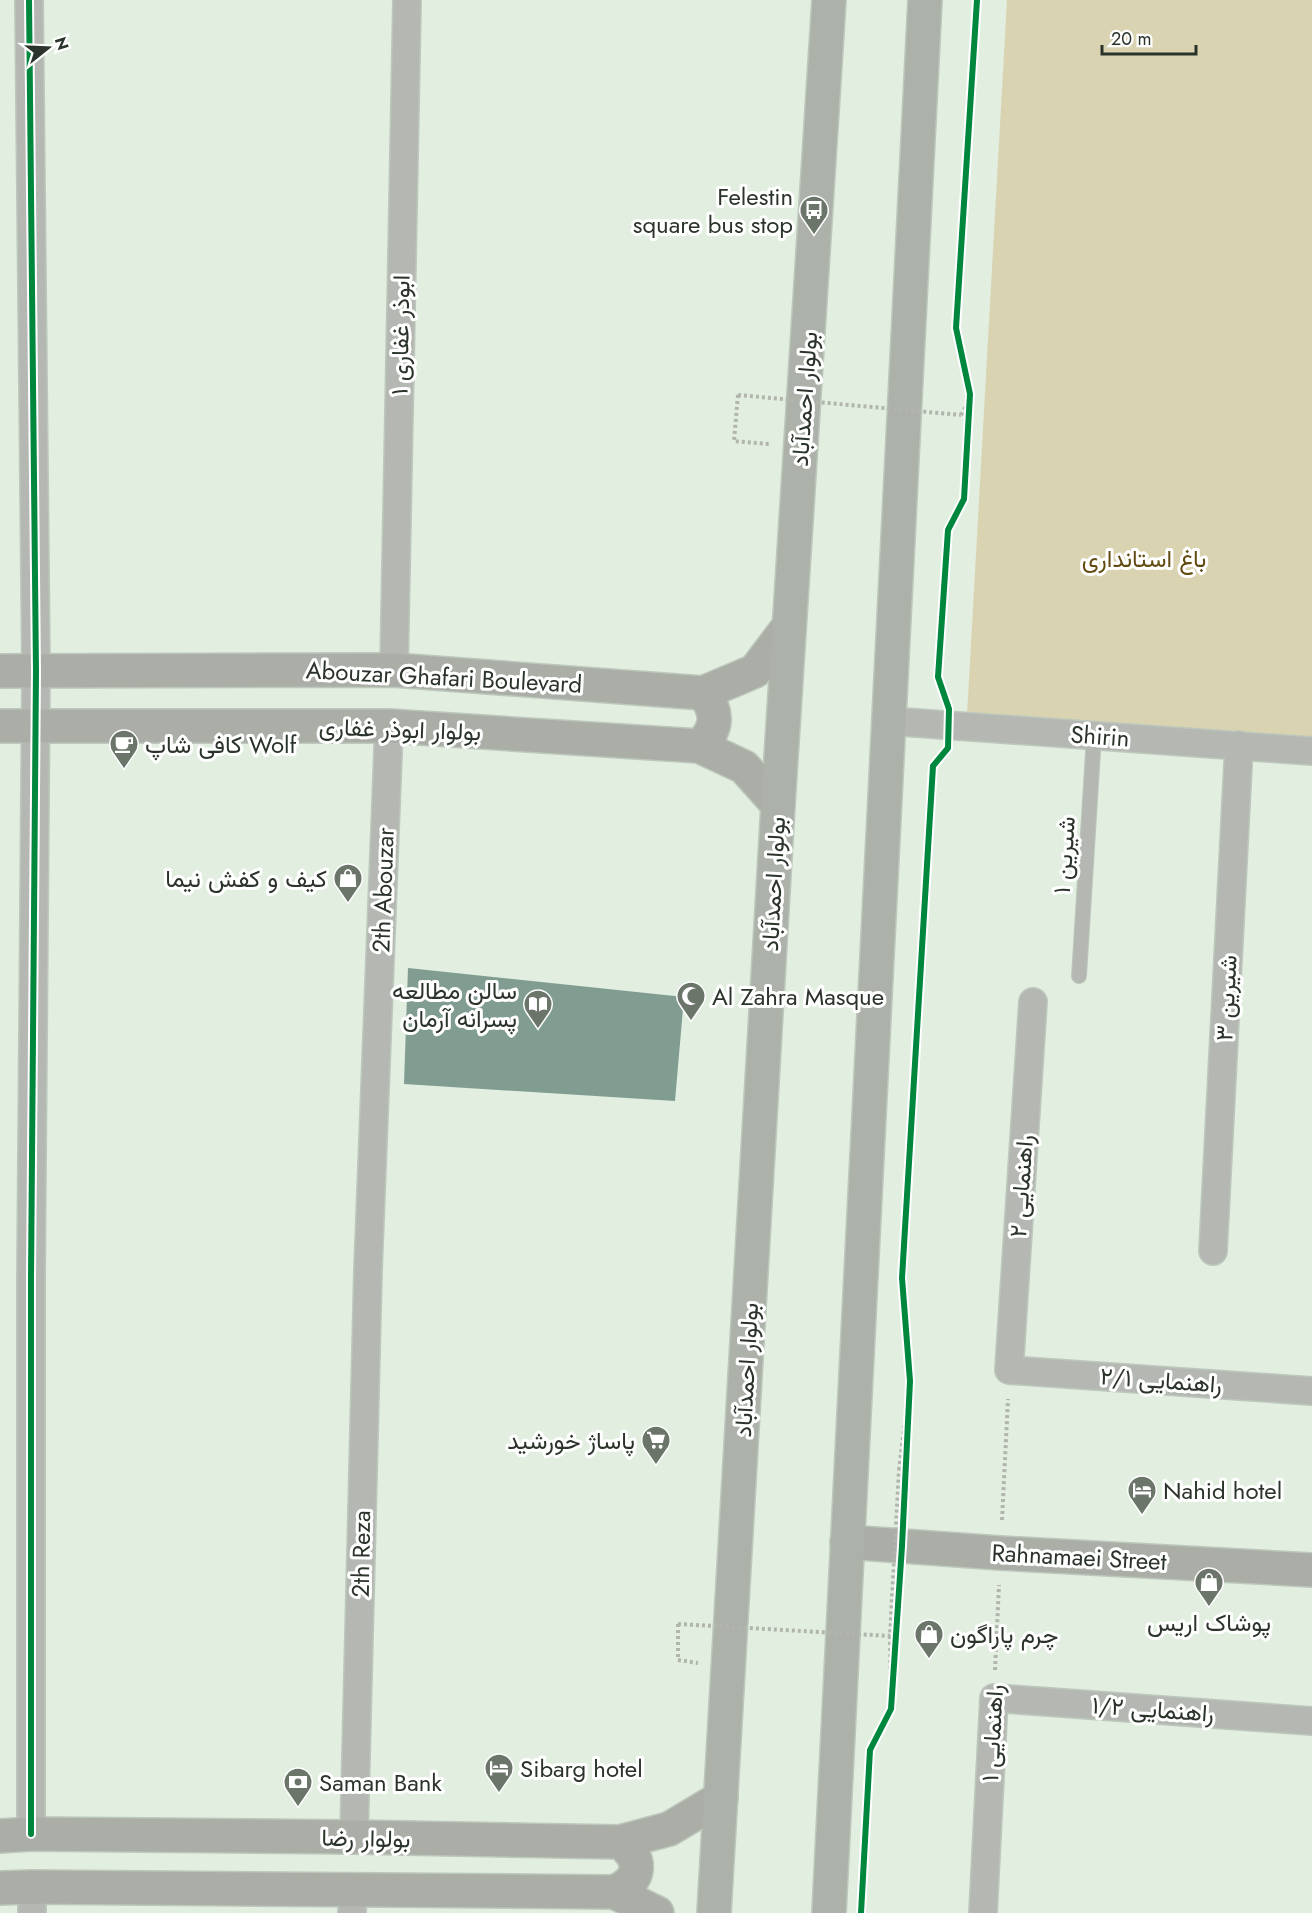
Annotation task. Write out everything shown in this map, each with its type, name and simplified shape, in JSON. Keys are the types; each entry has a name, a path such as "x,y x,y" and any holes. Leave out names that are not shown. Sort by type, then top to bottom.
{"main road":[{"name":"بولوار احمدآباد","path":"714,1913 778,805 830,0"},
{"path":"829,1913 924,0"}],"street":[{"path":"16,1835 31,1278 36,671 29,0"},
{"name":"ابوذر غفاری ۱","path":"394,670 407,0"},
{"name":"Abouzar Ghafari Boulevard","path":"0,671 394,670 703,693 755,672 789,626"},
{"path":"699,746 708,738 713,727 714,714 711,702 703,693"},
{"name":"Shirin","path":"888,721 1312,751"},
{"name":"بولوار ابوذر غفاری","path":"0,726 389,726 699,746 744,767 778,805"},
{"name":"2th Abouzar","path":"368,1270 389,726"},
{"name":"شیرین ۳","path":"1213,1251 1239,745"},
{"name":"راهنمایی ۲","path":"1009,1370 1033,1002"},
{"name":"2th Reza","path":"354,1837 368,1270"},
{"name":"راهنمایی ۲/۱","path":"1009,1370 1312,1391"},
{"name":"Rahnamaei Street","path":"847,1542 1312,1570"},
{"name":"راهنمایی ۱/۲","path":"994,1698 1312,1721"},
{"name":"راهنمایی ۱","path":"983,1913 994,1698"},
{"name":"بولوار رضا","path":"16,1835 354,1837 620,1842 669,1829 721,1798"},
{"path":"0,1888 32,1900 353,1901 614,1892 627,1887 635,1876 636,1863 631,1851 620,1842"},
{"path":"614,1892 657,1913"}],"lane":[{"name":"شیرین ۱","path":"1078,976 1094,736"}],"path":[{"path":"735,441 738,395 961,415 970,397"},
{"path":"968,423 970,397"},
{"path":"886,1719 891,1709 902,1546 909,1370"},
{"path":"891,1709 890,1636 899,1470 910,1381"},
{"path":"678,1660 678,1624 890,1636"}],"green space":[{"name":"باغ استانداری","path":"1007,0 1312,0 1312,738 967,715"}],"building":[{"name":"سالن مطالعه پسرانه آرمان","path":"408,968 684,997 675,1101 404,1084"}],"cycle path":[{"path":"29,0 36,671 31,1278 31,1834"},
{"path":"861,1913 870,1750 891,1709 902,1546 910,1381 902,1278 933,766 948,748 949,709 938,677 948,530 964,499 970,394 956,328 977,0"}],"place":[{"name":"Felestin square bus stop","path":"814,236"},
{"name":"کافی شاپ Wolf","path":"124,770"},
{"name":"کیف و کفش نیما","path":"348,904"},
{"name":"Al Zahra Masque","path":"691,1022"},
{"name":"سالن مطالعه پسرانه آرمان","path":"538,1030"},
{"name":"پاساژ خورشید","path":"656,1466"},
{"name":"Nahid hotel","path":"1142,1516"},
{"name":"پوشاک اریس","path":"1209,1608"},
{"name":"چرم پاراگون","path":"929,1660"},
{"name":"Sibarg hotel","path":"499,1794"},
{"name":"Saman Bank","path":"298,1808"}]}
